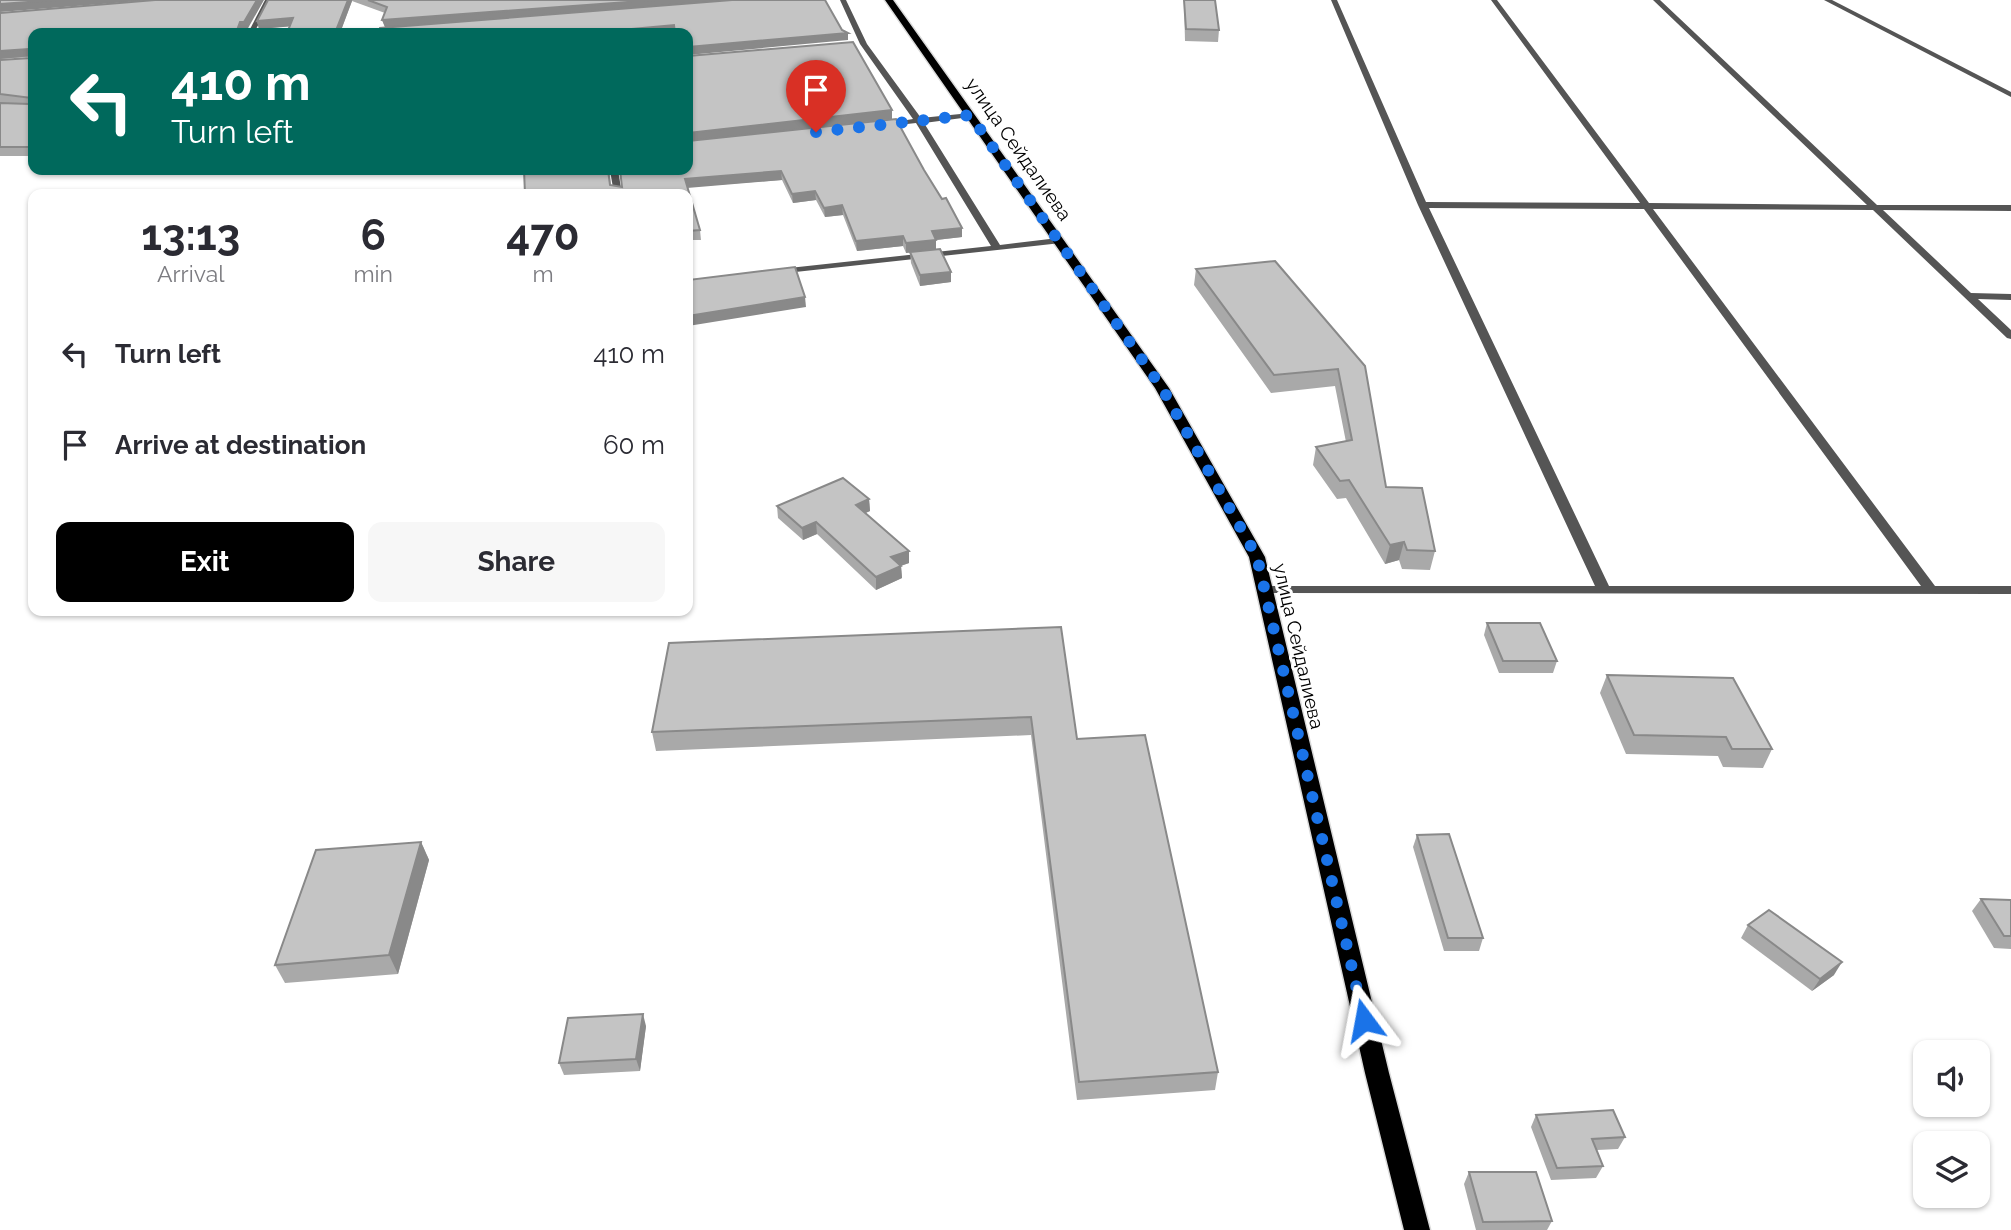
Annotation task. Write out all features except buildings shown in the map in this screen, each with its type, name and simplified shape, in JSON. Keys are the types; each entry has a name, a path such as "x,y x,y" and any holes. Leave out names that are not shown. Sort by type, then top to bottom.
{"main road":[{"name":"улица Сейдалиева","path":"889,0 1162,388 1257,557 1417,1230"}],"street":[{"path":"254,28 268,0"},
{"path":"843,0 864,44 919,121 997,248"},
{"path":"1334,0 1423,205 1604,590"},
{"path":"1494,0 1931,590"},
{"path":"1656,0 2011,336"},
{"path":"1828,0 2011,96"},
{"path":"850,46 864,44"},
{"path":"864,127 970,115"},
{"path":"1423,205 1645,204 2011,208"},
{"path":"768,273 1058,241"},
{"path":"1970,296 2011,297"},
{"path":"1264,590 2011,590"}],"route":[{"path":"816,132 970,115 1162,388 1257,557 1364,1020"}]}
